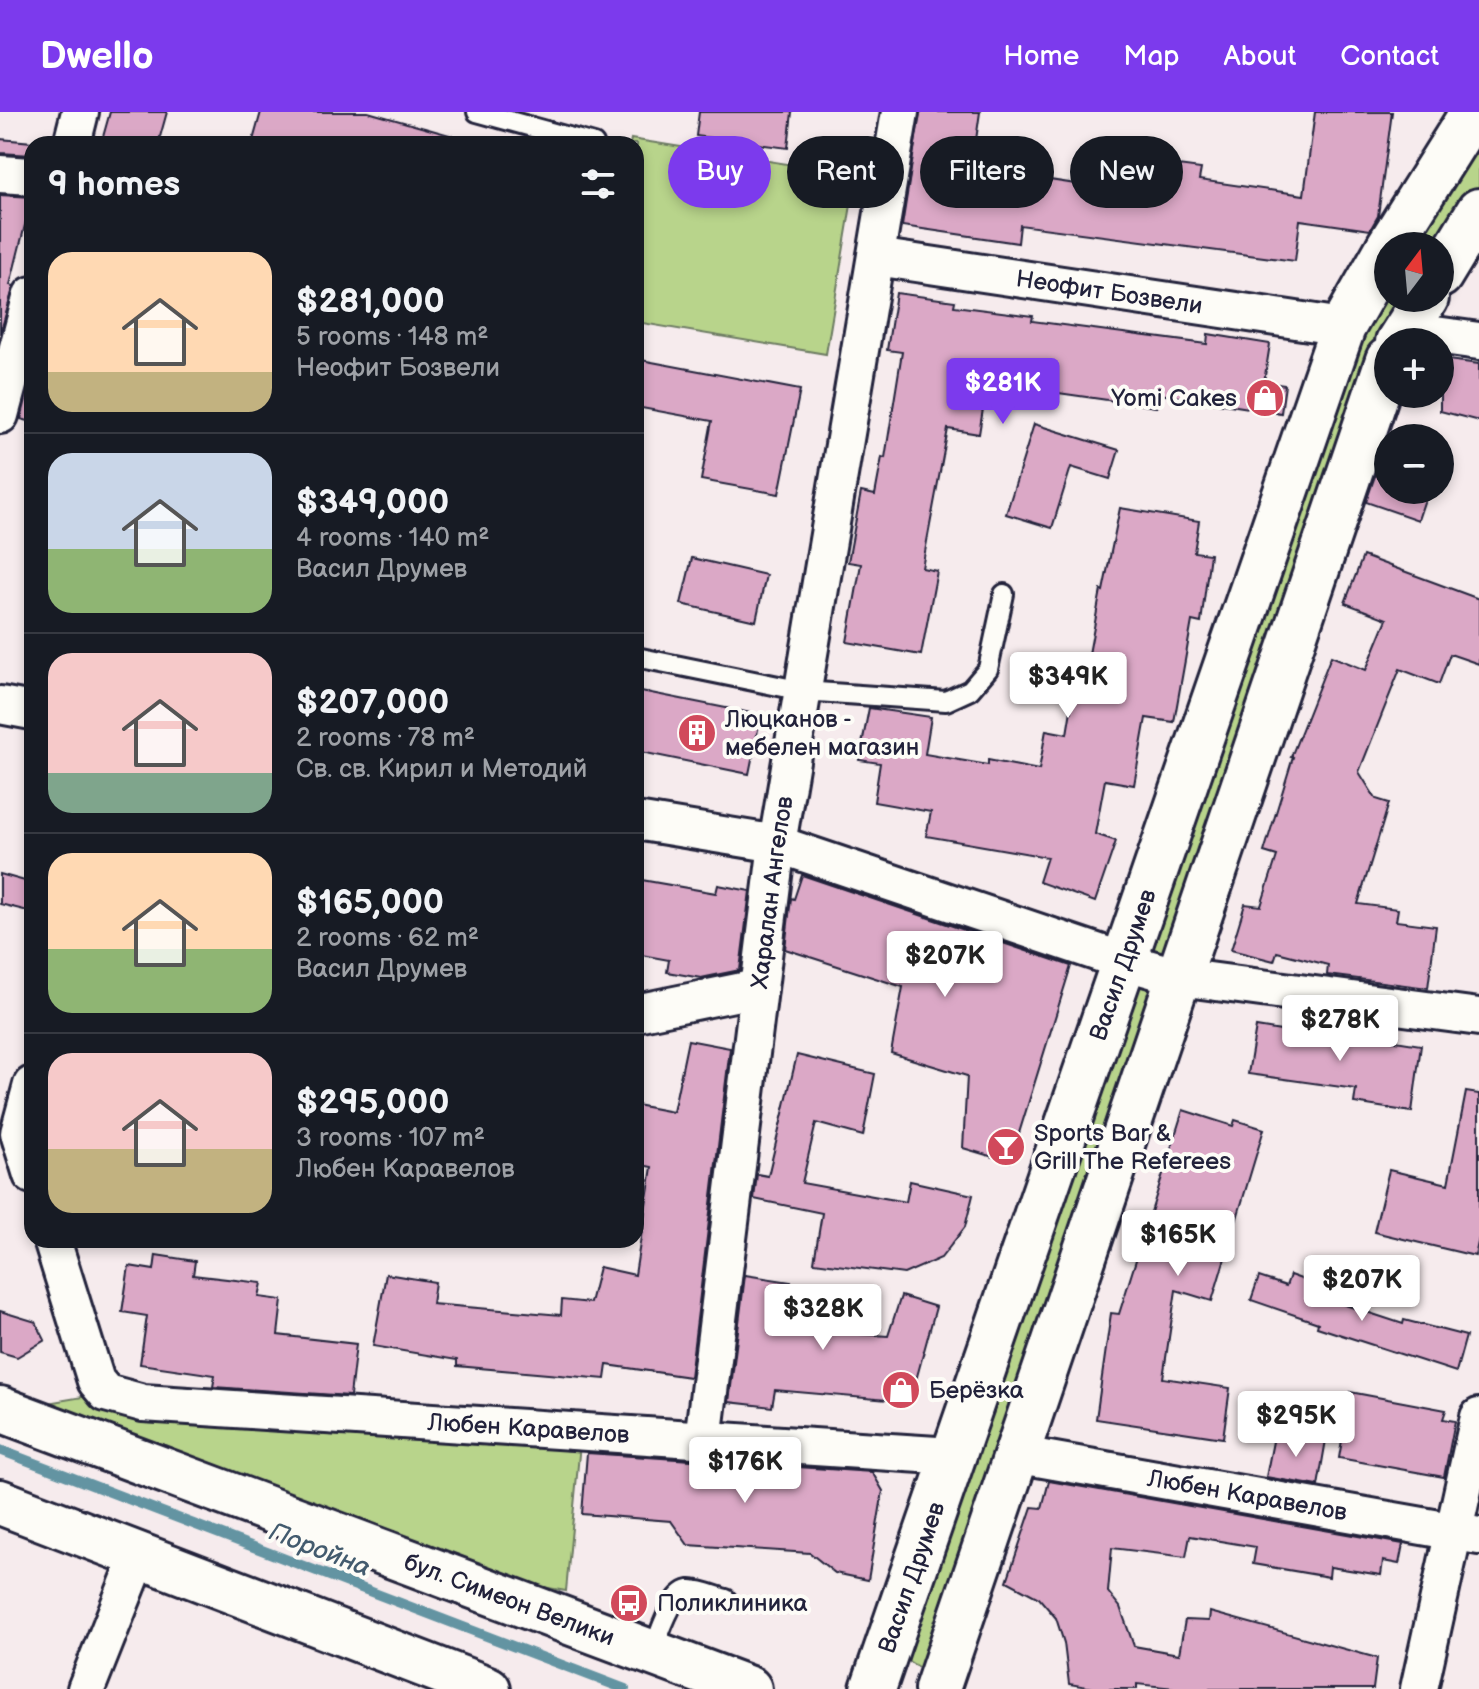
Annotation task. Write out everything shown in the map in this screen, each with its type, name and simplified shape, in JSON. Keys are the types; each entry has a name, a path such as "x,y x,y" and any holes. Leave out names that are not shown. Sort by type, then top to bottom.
{"street":[{"path":"74,136 80,112"},
{"name":"Харалан Ангелов","path":"703,1440 777,844 900,112"},
{"name":"Васил Друмев","path":"1398,232 1473,112"},
{"path":"0,174 24,176"},
{"path":"1454,252 1479,211"},
{"name":"Неофит Бозвели","path":"876,257 1343,327"},
{"name":"Васил Друмев","path":"873,1689 1343,327 1374,273"},
{"path":"0,415 24,325"},
{"path":"1454,338 1479,341"},
{"path":"937,1689 1179,977 1378,408"},
{"path":"0,705 24,710"},
{"path":"644,822 777,844 1179,977 1479,1017"},
{"path":"644,1011 758,988"},
{"path":"24,1109 17,1130 24,1151"},
{"name":"Любен Каравелов","path":"54,1248 96,1381 106,1393 143,1403 952,1456"},
{"name":"бул. Симеон Велики","path":"0,1409 749,1689"},
{"path":"1419,1689 1467,1534 1479,1417"},
{"name":"Любен Каравелов","path":"1015,1454 1467,1534"},
{"path":"0,1502 488,1689"},
{"path":"86,1689 139,1556"}],"lane":[{"path":"477,112 565,136"},
{"path":"644,659 803,691 946,701 970,690 988,669 1004,594"},
{"path":"652,1654 674,1599 683,1592 692,1590 726,1599"}],"green space":[{"path":"1479,112 1479,211 1454,233 1398,232"},
{"path":"644,141 668,145 668,208 771,208 771,161 787,164 787,208 850,208 826,354 644,323"},
{"path":"1374,287 1374,312 1421,312 1415,328 1374,328 1374,408 1386,408 1380,424 1374,424 1374,442 929,1671 886,1647"},
{"path":"106,1393 581,1433 566,1591 502,1580 35,1405"}],"building":[{"path":"110,112 167,112 160,136 103,136"},
{"path":"261,112 368,112 453,136 254,136"},
{"path":"699,112 792,112 787,148 771,146 771,136 696,136"},
{"path":"920,112 980,112 977,136 920,136 920,208 1054,208 1054,181 1070,183 1070,208 1183,208 1183,167 1201,169 1199,180 1304,195 1315,112 1392,112 1378,216 1370,230 1300,220 1295,261 1020,225 1018,243 902,226"},
{"path":"0,139 24,141 24,154 0,153"},
{"path":"0,195 24,196 24,229 10,285 14,286 0,334"},
{"path":"896,293 955,301 954,306 1033,316 1032,321 1207,344 1208,334 1270,344 1264,382 1285,385 1281,413 1159,394 1157,407 1044,391 1048,378 989,370 987,383 968,380 963,402 983,409 979,434 948,429 922,568 937,571 921,655 847,642 861,564 848,562 861,492 875,495 882,457 885,458 902,352 887,350"},
{"path":"644,361 800,390 779,494 701,480 712,421 644,408"},
{"path":"1454,361 1479,364 1479,421 1440,411 1440,408 1454,408"},
{"path":"1034,424 1119,450 1110,479 1071,467 1052,528 1006,514"},
{"path":"1374,479 1374,504 1423,504 1418,520 1366,502"},
{"path":"1120,508 1199,521 1194,552 1210,554 1201,623 1192,621 1174,722 1146,718 1134,785 1105,780 1095,834 1116,841 1095,902 1039,882 1047,857 926,836 931,812 874,802 880,763 859,760 869,708 931,717 925,754 988,765 988,760 1039,770 1046,730 1067,734 1078,668 1086,670"},
{"path":"1363,556 1479,599 1479,664 1450,654 1439,684 1400,669 1359,772 1376,799 1389,803 1358,904 1398,909 1396,921 1436,926 1428,988 1327,975 1328,965 1277,952 1274,961 1231,950 1245,904 1261,906 1277,856 1264,852 1291,757 1331,656 1366,670 1387,619 1345,603"},
{"path":"692,558 766,575 756,621 681,604"},
{"name":"Люцканов - мебелен магазин","path":"644,692 761,715 749,774 644,753"},
{"path":"0,874 24,881 24,910 0,904"},
{"path":"802,875 1071,966 1010,1162 963,1148 967,1076 891,1053 903,987 785,949 791,898 794,899"},
{"path":"644,880 716,893 718,885 750,891 740,970 701,978 667,972 669,960 644,955"},
{"path":"1288,1024 1421,1045 1412,1112 1354,1103 1356,1089 1248,1074 1256,1027 1287,1032"},
{"path":"688,1040 730,1048 690,1377 607,1365 605,1379 457,1366 457,1360 373,1346 386,1274 435,1282 432,1304 561,1315 562,1300 590,1303 599,1267 635,1275 639,1248 644,1248 644,1218 652,1167 644,1166 644,1107 673,1112"},
{"path":"797,1055 875,1074 863,1136 816,1123 802,1183 906,1202 910,1181 973,1195 965,1227 941,1258 904,1274 814,1262 822,1213 754,1199 757,1174 768,1176"},
{"path":"1466,1092 1479,1094 1479,1238 1475,1256 1374,1232 1389,1170 1448,1184"},
{"path":"1183,1110 1233,1126 1235,1120 1264,1129 1212,1301 1176,1290 1163,1378 1230,1388 1223,1438 1096,1419 1111,1313 1119,1314"},
{"path":"156,1255 195,1261 193,1275 262,1283 259,1297 282,1300 278,1335 356,1344 350,1396 213,1387 215,1375 140,1364 147,1316 122,1312 129,1266 154,1270"},
{"path":"745,1275 791,1282 784,1329 888,1336 901,1296 936,1307 910,1402 775,1390 772,1407 729,1402"},
{"path":"1290,1275 1318,1285 1315,1295 1403,1324 1404,1320 1466,1336 1456,1372 1317,1327 1318,1323 1251,1300 1259,1277 1286,1286"},
{"path":"0,1311 36,1322 45,1340 17,1357 0,1352"},
{"path":"1350,1392 1446,1410 1443,1419 1455,1421 1444,1477 1339,1458"},
{"path":"1275,1431 1326,1440 1318,1486 1266,1477"},
{"path":"587,1453 872,1472 883,1491 868,1580 835,1573 810,1553 688,1545 671,1521 582,1514"},
{"path":"1049,1481 1403,1544 1399,1564 1383,1561 1381,1575 1330,1567 1329,1577 1253,1564 1256,1547 1190,1536 1186,1557 1112,1548 1108,1592 1120,1607 1134,1646 1179,1654 1185,1620 1209,1621 1210,1612 1377,1658 1373,1689 1184,1689 1137,1684 1137,1689 1099,1689 1069,1684 1064,1643 1056,1618 1039,1598 1007,1581 1032,1507 1042,1508"}],"waterway":[{"name":"Поройна","path":"0,1450 625,1689"}],"place":[{"name":"Yomi Cakes","path":"1265,398"},
{"name":"Люцканов - мебелен магазин","path":"697,733"},
{"name":"Sports Bar & Grill The Referees","path":"1006,1147"},
{"name":"Берёзка","path":"901,1390"},
{"name":"Поликлиника","path":"629,1603"}]}
